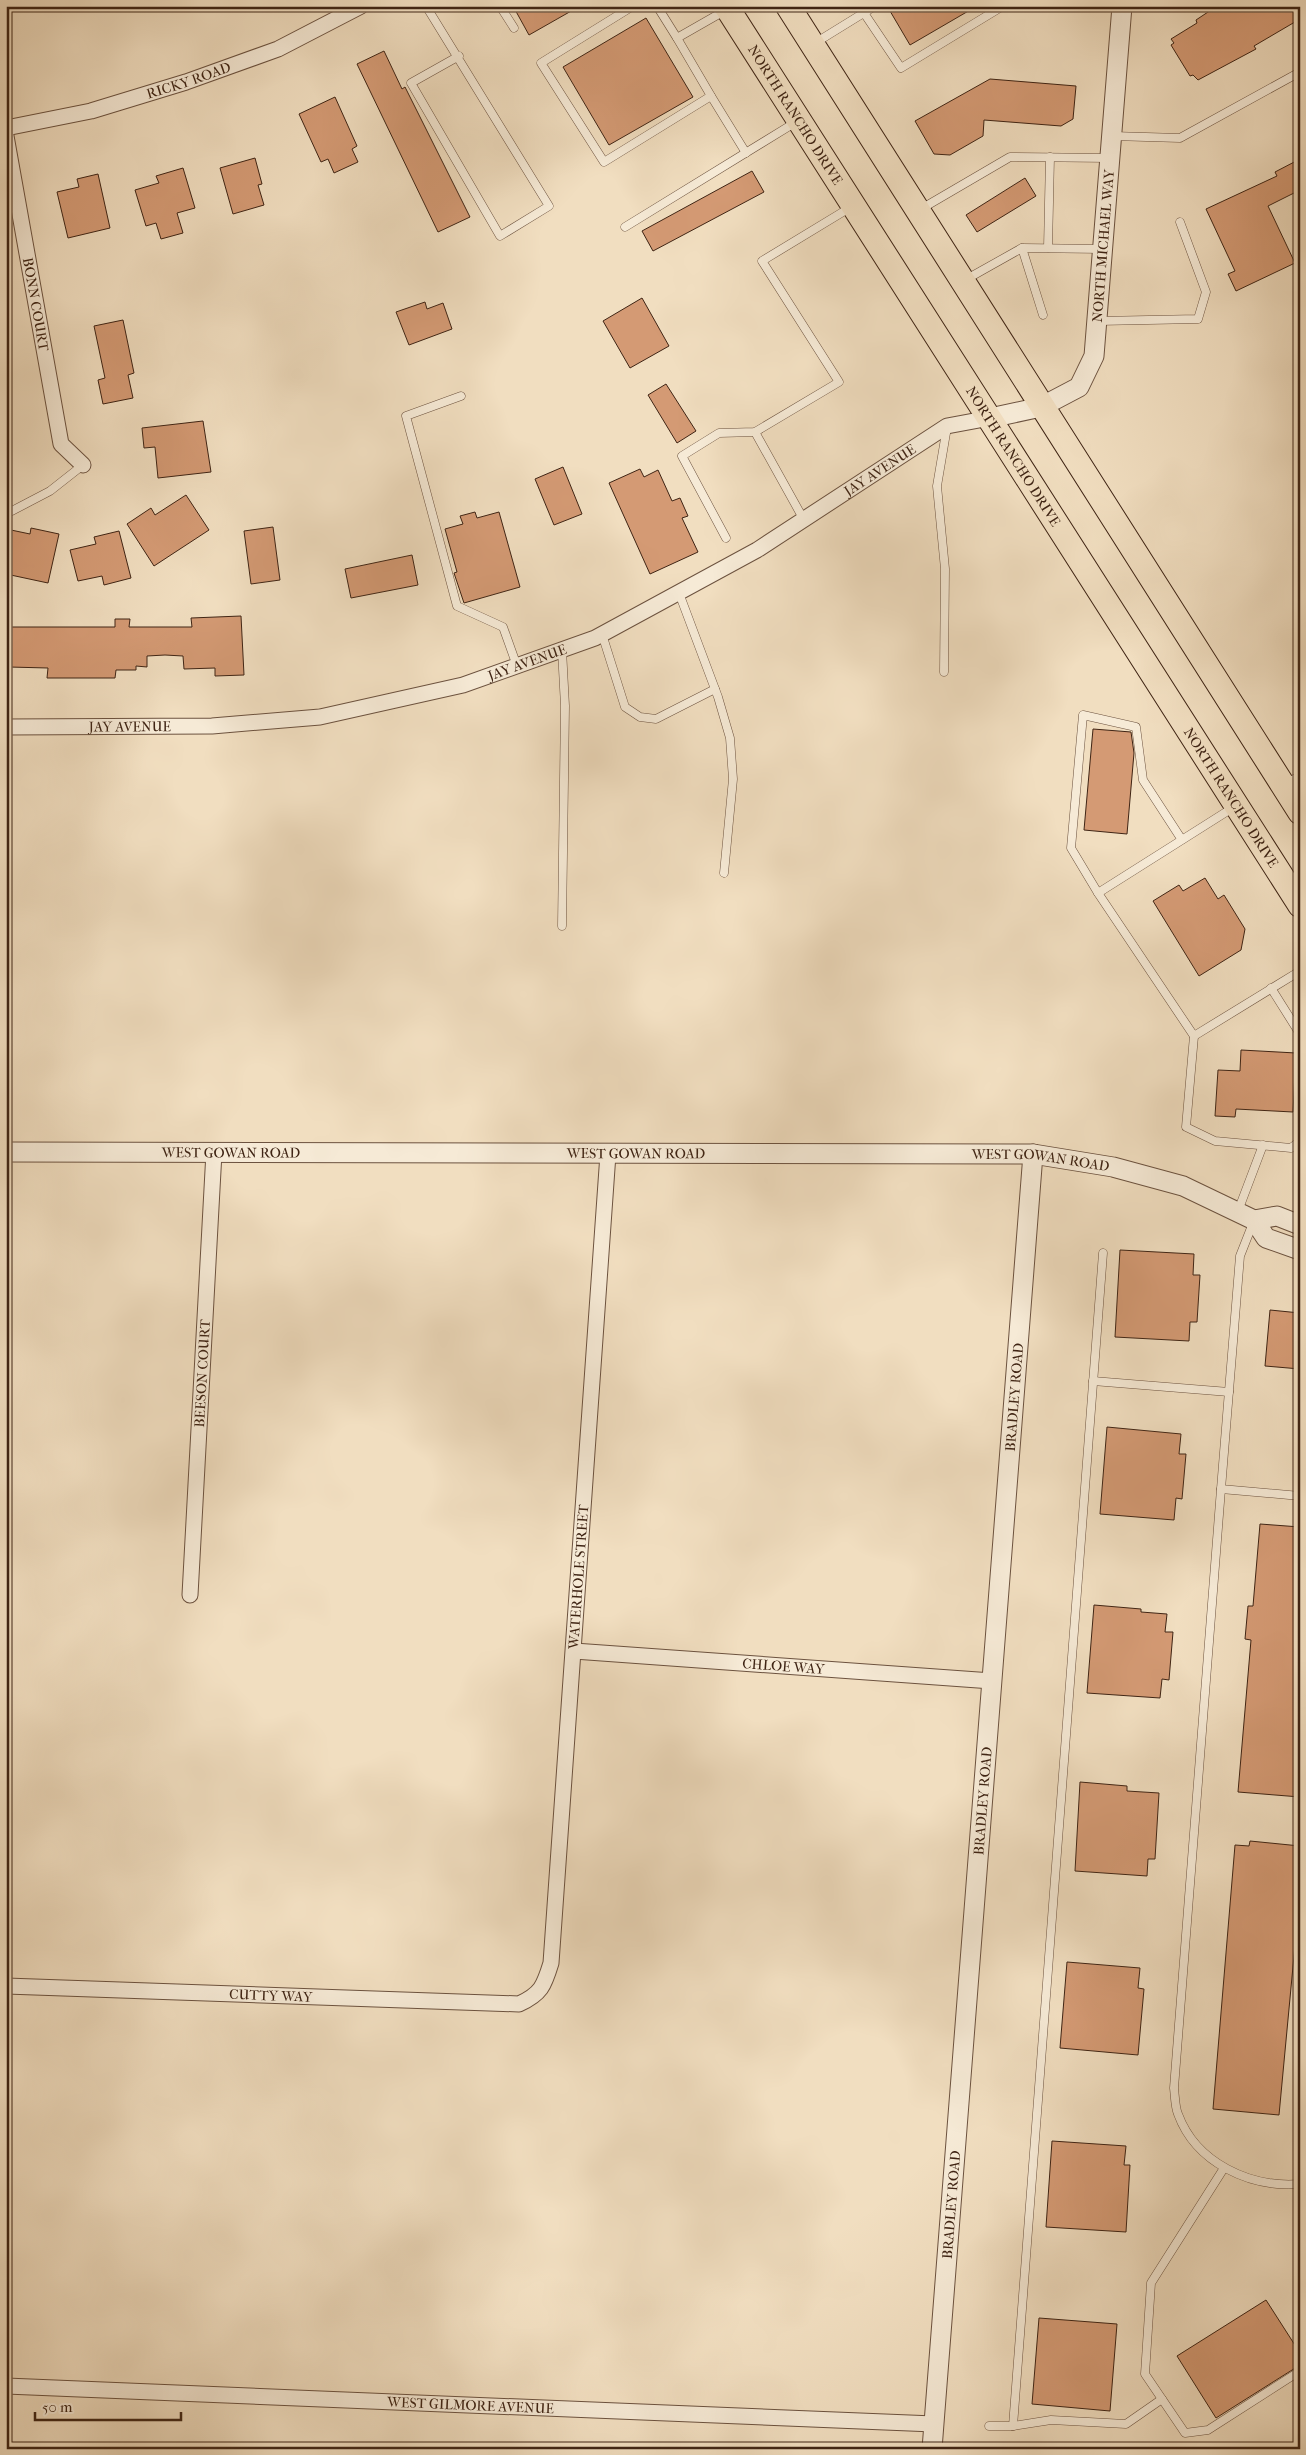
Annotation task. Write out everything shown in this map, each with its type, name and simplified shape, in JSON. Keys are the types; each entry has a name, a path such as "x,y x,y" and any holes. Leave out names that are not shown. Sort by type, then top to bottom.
{"main road":[{"path":"788,6 1041,406 1291,780 1300,812"},
{"name":"NORTH RANCHO DRIVE","path":"727,8 1300,905"}],"street":[{"name":"RICKY ROAD","path":"6,128 91,111 186,82 278,49 361,6"},
{"name":"NORTH MICHAEL WAY","path":"990,418 1041,406 1079,387 1094,356 1122,6"},
{"name":"BONN COURT","path":"6,136 61,444 83,465"},
{"name":"JAY AVENUE","path":"6,727 212,726 320,717 463,685 602,634 757,550 947,426 990,418"},
{"name":"WEST GOWAN ROAD","path":"6,1152 1034,1154 1113,1167 1183,1186 1246,1216 1266,1238 1300,1250"},
{"name":"BEESON COURT","path":"190,1595 214,1152"},
{"name":"WATERHOLE STREET","path":"535,1997 546,1981 551,1963 608,1154"},
{"name":"BRADLEY ROAD","path":"932,2449 1034,1154"},
{"path":"1246,1216 1277,1216 1300,1225"},
{"name":"CHLOE WAY","path":"574,1651 992,1681"},
{"name":"CUTTY WAY","path":"6,1986 520,2004 535,1997"},
{"name":"WEST GILMORE AVENUE","path":"6,2386 934,2424"}],"lane":[{"path":"426,6 459,56 549,206 500,236 411,84 459,56"},
{"path":"500,6 514,28"},
{"path":"634,6 541,63 604,162 711,96"},
{"path":"657,6 746,153"},
{"path":"813,45 875,6"},
{"path":"864,13 902,68 1002,6"},
{"path":"676,38 727,8"},
{"path":"1112,136 1180,138 1300,72"},
{"path":"625,227 800,120"},
{"path":"918,210 1010,157 1110,158"},
{"path":"1048,248 1050,158"},
{"path":"726,538 682,456 719,433 755,432 839,382 762,261 853,206"},
{"path":"1097,321 1198,319 1206,292 1180,222"},
{"path":"1022,248 1043,315"},
{"path":"963,281 1022,248 1102,249"},
{"path":"461,396 406,416 457,606 503,627 517,666"},
{"path":"944,672 945,569 937,486 947,426"},
{"path":"755,432 804,520"},
{"path":"6,514 50,491 83,465"},
{"path":"678,593 715,689 730,738 733,779 724,873"},
{"path":"602,634 625,707 640,717 656,719 715,689"},
{"path":"562,650 565,706 562,926"},
{"path":"1182,840 1143,780 1136,727 1083,716 1071,848 1098,893 1194,1036 1186,1127 1215,1140 1291,1148 1300,1153"},
{"path":"1098,893 1236,806"},
{"path":"1194,1036 1300,971"},
{"path":"1271,988 1300,1034"},
{"path":"1291,1148 1300,1141"},
{"path":"1262,1145 1246,1216 1240,1256 1174,2088 1177,2114 1195,2143 1224,2168 1245,2178 1284,2185 1300,2184"},
{"path":"1013,2426 1102,1253"},
{"path":"1093,1381 1229,1392"},
{"path":"1221,1489 1300,1496"},
{"path":"1224,2168 1151,2283 1145,2374 1185,2433 1208,2430 1300,2372"},
{"path":"989,2426 1013,2426 1051,2420 1126,2424 1162,2399"}],"building":[{"path":"513,6 580,6 529,35"},
{"path":"899,6 977,6 910,45 890,11"},
{"path":"1217,6 1300,6 1300,19 1254,46 1256,49 1198,80 1193,75 1190,76 1171,45 1174,43 1171,39 1197,23 1196,20"},
{"path":"646,18 693,97 609,145 563,67"},
{"path":"384,51 402,89 405,87 470,217 438,232 357,64"},
{"path":"990,79 1076,86 1073,119 1061,126 984,120 983,136 950,155 934,154 915,121"},
{"path":"335,97 357,146 352,149 358,162 334,173 328,159 321,162 299,114"},
{"path":"255,158 262,184 258,185 264,205 233,214 220,168"},
{"path":"1300,159 1300,190 1268,206 1295,263 1236,291 1228,274 1235,271 1206,209 1277,176 1275,172"},
{"path":"183,168 195,208 177,213 183,233 161,239 156,223 146,226 135,190 159,183 156,176"},
{"path":"752,171 764,192 653,251 642,231"},
{"path":"98,174 110,228 68,238 57,192 79,187 77,179"},
{"path":"1025,178 1036,196 977,232 966,215"},
{"path":"642,298 669,346 630,368 603,321"},
{"path":"425,302 427,309 443,303 452,329 409,345 396,312"},
{"path":"123,320 134,373 128,375 133,398 103,404 98,380 105,378 94,326"},
{"path":"666,384 696,431 677,443 648,395"},
{"path":"203,421 211,472 158,478 155,447 144,448 142,428"},
{"path":"563,467 582,514 554,525 535,479"},
{"path":"640,469 644,477 658,470 672,501 680,498 688,516 682,518 698,552 650,574 609,483"},
{"path":"186,495 209,530 154,566 127,524 151,508 155,515"},
{"path":"475,512 477,518 499,512 520,587 464,603 454,573 457,572 445,529 463,524 460,516"},
{"path":"273,527 280,580 251,584 244,531"},
{"path":"31,528 59,534 48,583 6,574 6,536 9,536 11,530 30,534"},
{"path":"119,531 131,578 104,585 102,576 78,581 70,550 96,544 94,537"},
{"path":"412,555 418,585 351,598 345,569"},
{"path":"241,616 244,675 215,676 215,668 184,669 183,656 165,655 147,656 147,667 136,666 136,670 116,670 115,678 47,678 48,668 9,667 9,653 6,653 6,627 115,627 115,619 130,619 129,627 192,627 191,618"},
{"path":"1093,729 1131,732 1134,753 1127,834 1084,830"},
{"path":"1205,878 1218,899 1224,895 1245,929 1241,950 1199,976 1153,901 1179,885 1183,891"},
{"path":"1241,1050 1296,1053 1293,1112 1236,1109 1235,1117 1215,1116 1218,1070 1240,1071"},
{"path":"1120,1250 1194,1254 1193,1275 1200,1275 1197,1322 1190,1322 1189,1341 1115,1337"},
{"path":"1270,1310 1300,1313 1300,1369 1265,1366"},
{"path":"1107,1427 1181,1434 1179,1454 1186,1454 1182,1499 1176,1498 1174,1520 1100,1514"},
{"path":"1260,1524 1300,1527 1300,1797 1238,1792 1251,1640 1245,1639 1248,1606 1253,1606"},
{"path":"1094,1605 1141,1609 1141,1612 1167,1614 1165,1632 1173,1632 1169,1680 1162,1679 1160,1698 1087,1693"},
{"path":"1080,1782 1127,1786 1127,1791 1159,1793 1155,1859 1148,1859 1147,1876 1075,1871"},
{"path":"1250,1841 1300,1846 1300,1892 1279,2115 1213,2109 1235,1845 1249,1846"},
{"path":"1067,1962 1140,1968 1138,1988 1144,1989 1138,2055 1060,2048"},
{"path":"1052,2141 1126,2146 1124,2165 1130,2165 1126,2232 1046,2227"},
{"path":"1266,2300 1300,2353 1300,2365 1216,2418 1177,2356"},
{"path":"1039,2318 1117,2324 1110,2411 1032,2404"}]}
